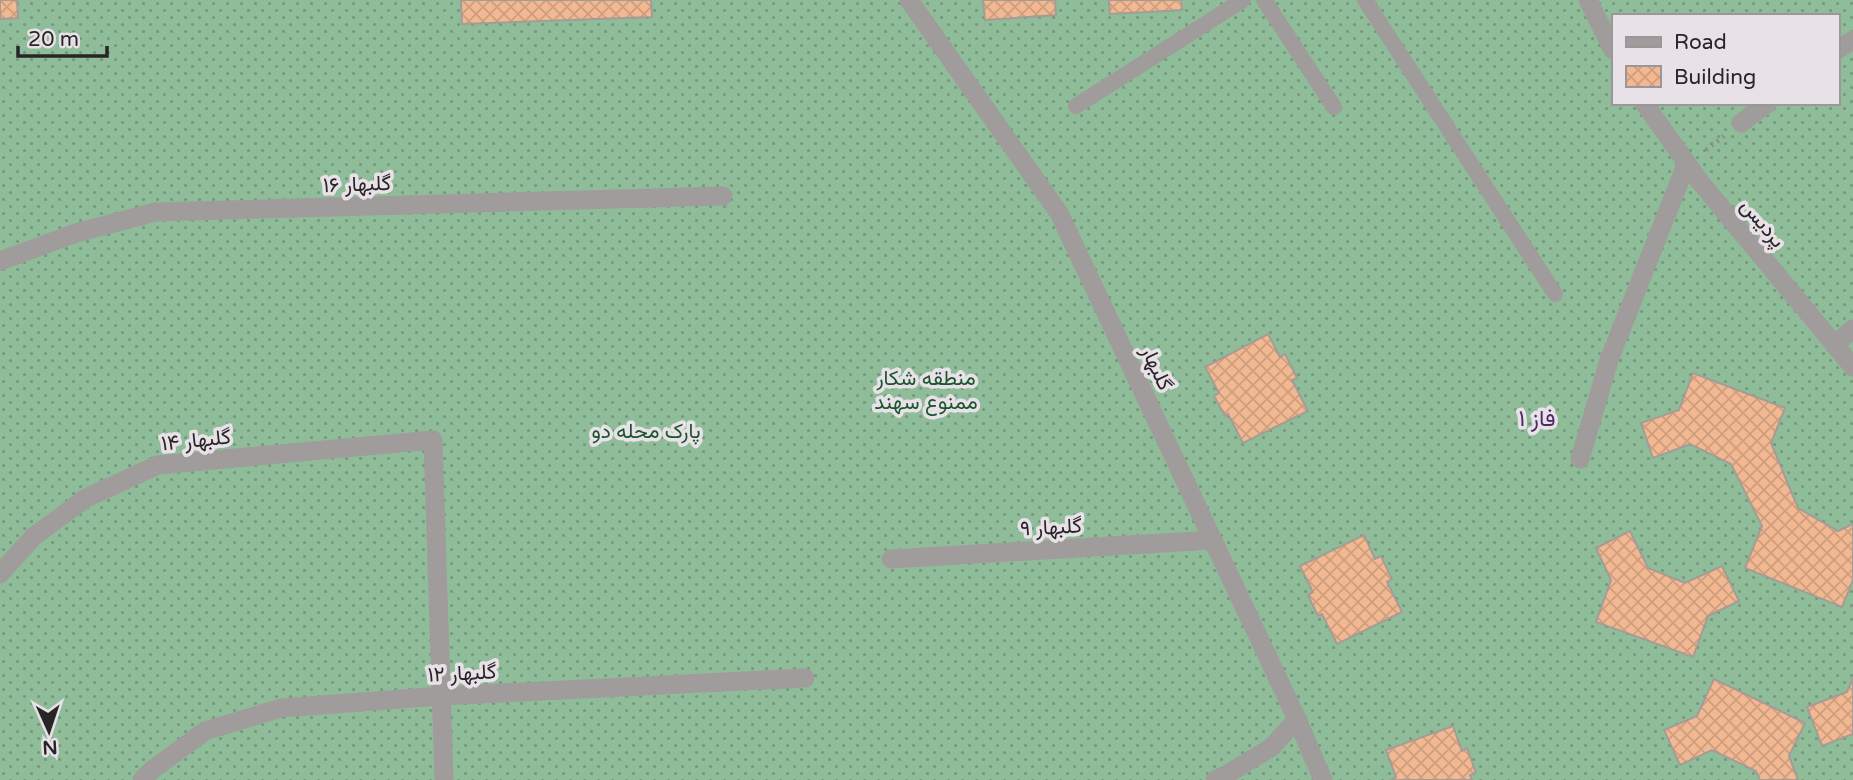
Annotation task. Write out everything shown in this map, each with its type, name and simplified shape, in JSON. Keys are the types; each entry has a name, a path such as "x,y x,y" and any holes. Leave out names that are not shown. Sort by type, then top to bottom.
{"street":[{"name":"گلبهار","path":"909,0 1059,213 1297,719 1323,780"},
{"path":"1588,0 1612,48"},
{"name":"پردیس","path":"1645,105 1686,165 1853,368"},
{"path":"1741,122 1765,105"},
{"path":"1580,459 1609,360 1686,165"},
{"name":"گلبهار ۱۶","path":"0,261 76,233 155,212 723,196"},
{"path":"1835,345 1853,329"},
{"name":"گلبهار ۱۴","path":"0,574 33,537 86,498 158,465 433,440 440,696"},
{"name":"گلبهار ۹","path":"891,558 1213,540"},
{"name":"گلبهار ۱۲","path":"142,780 205,731 281,708 440,696 805,678"},
{"path":"440,696 444,780"},
{"path":"1215,780 1272,747 1297,719"}],"lane":[{"path":"1076,106 1243,0"},
{"path":"1264,0 1334,107"},
{"path":"1365,0 1555,294"}],"path":[{"path":"1686,165 1741,122"}],"green space":[{"name":"منطقه شکار ممنوع سهند","path":"0,0 1853,0 1853,780 0,780"}],"building":[{"path":"0,0 17,0 18,18 0,19"},
{"path":"461,0 651,0 652,17 462,24"},
{"path":"983,0 1055,0 1056,15 985,20"},
{"path":"1109,0 1181,0 1182,10 1110,14"},
{"path":"1268,334 1280,357 1285,354 1297,378 1292,380 1308,411 1243,443 1228,414 1225,416 1214,396 1219,393 1205,367"},
{"path":"1693,373 1785,408 1771,443 1798,508 1838,531 1853,524 1853,580 1842,607 1745,568 1762,526 1731,464 1690,444 1653,458 1641,423 1679,410"},
{"path":"1630,531 1648,568 1685,583 1722,566 1739,601 1708,616 1693,657 1596,622 1611,580 1596,548"},
{"path":"1364,535 1375,559 1381,556 1392,579 1387,582 1402,612 1337,644 1322,614 1318,616 1308,595 1313,592 1300,566"},
{"path":"1853,678 1853,734 1822,746 1807,707 1847,692"},
{"path":"1714,679 1805,723 1789,756 1798,780 1760,780 1756,771 1712,750 1680,765 1664,730 1697,716"},
{"path":"1453,726 1462,751 1467,748 1476,773 1470,775 1472,780 1391,780 1396,777 1386,750"}],"district":[{"name":"فاز ۱","path":"1537,418"}],"park label":[{"name":"پارک محله دو","path":"646,431"}]}
